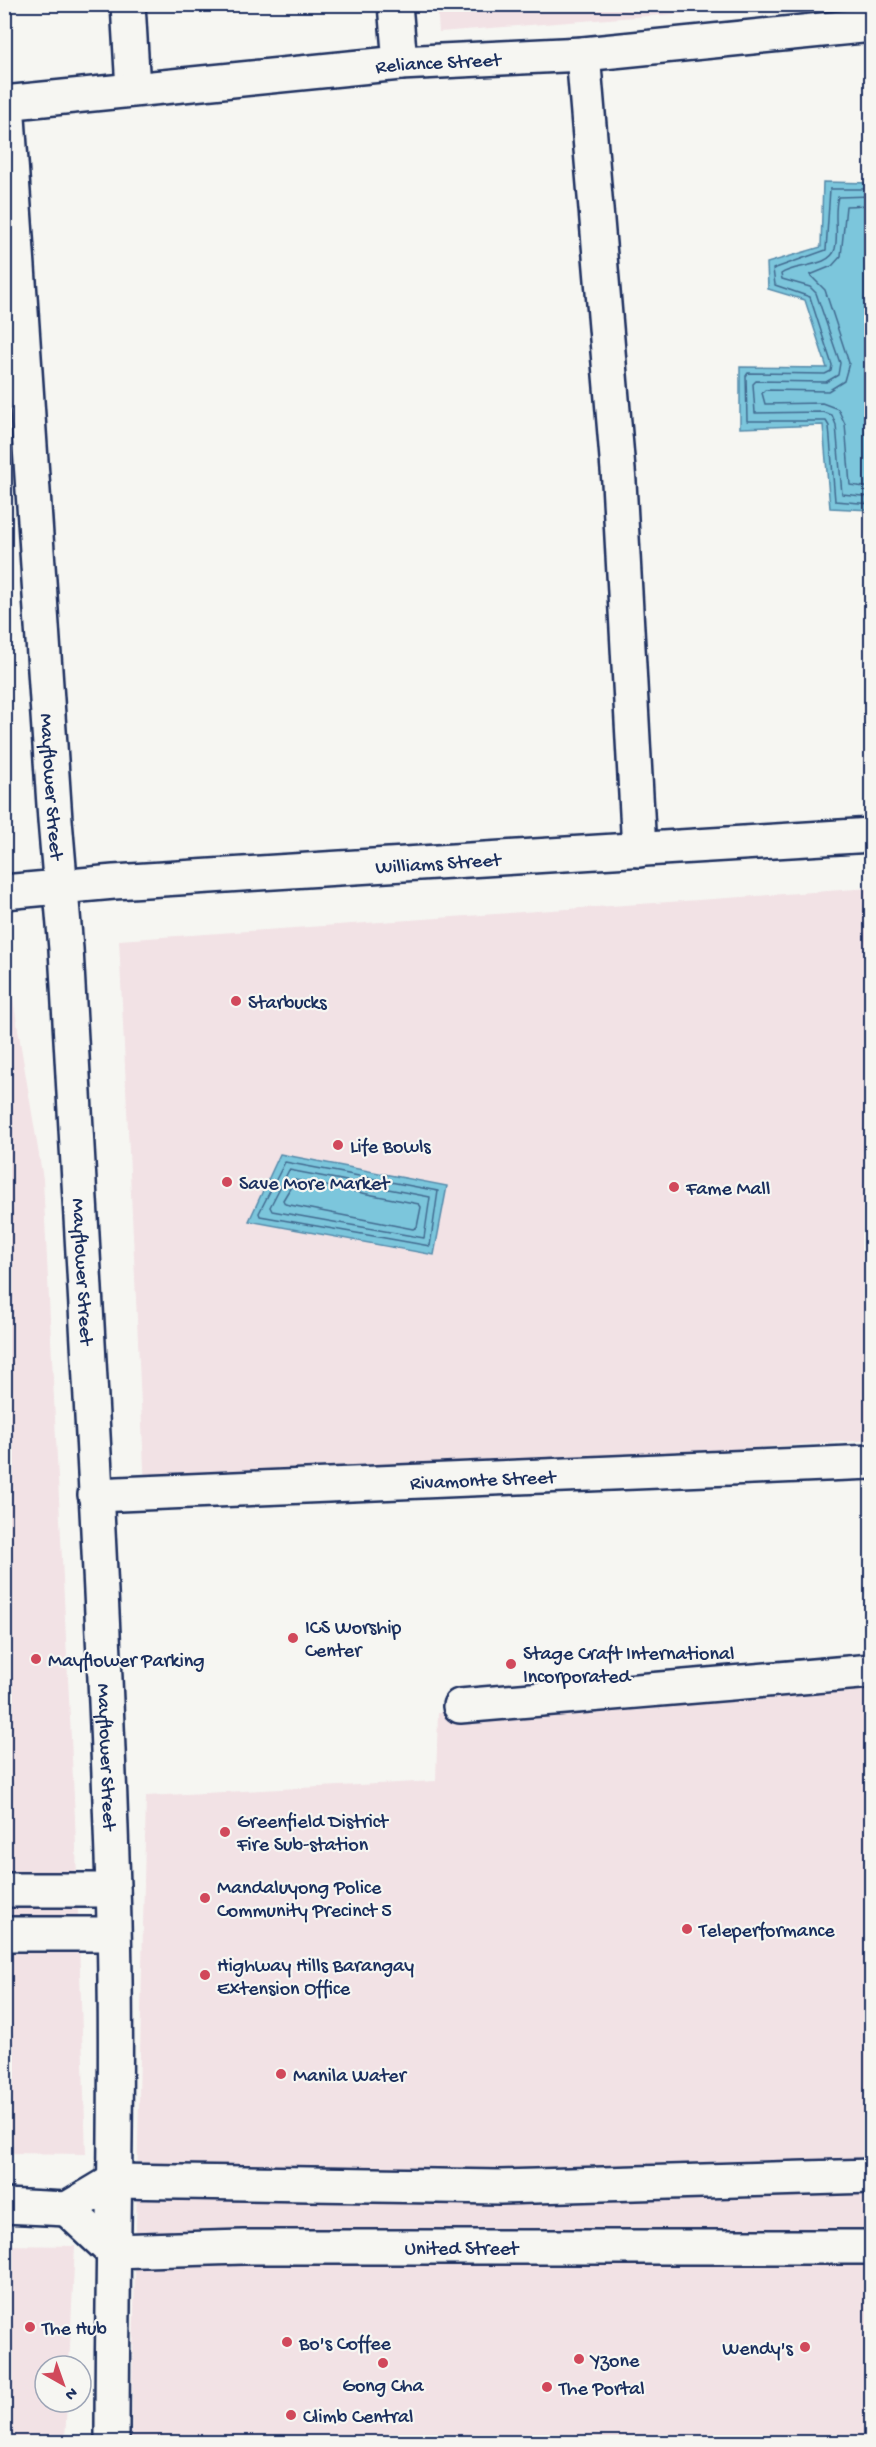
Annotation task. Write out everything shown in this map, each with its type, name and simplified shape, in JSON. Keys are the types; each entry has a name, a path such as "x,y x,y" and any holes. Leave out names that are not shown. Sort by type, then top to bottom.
{"street":[{"path":"128,4 133,88"},
{"path":"395,4 400,63"},
{"name":"Reliance Street","path":"6,103 133,88 400,63 583,54 872,25"},
{"path":"583,54 619,482 639,850"},
{"name":"Mayflower Street","path":"6,103 59,886 66,950 113,1890 116,2122 112,2251 112,2442"},
{"name":"Williams Street","path":"4,892 59,886 872,835"},
{"name":"Rivamonte Street","path":"95,1495 872,1462"},
{"path":"460,1706 872,1671"},
{"path":"4,1890 113,1890"},
{"path":"4,1934 113,1934"},
{"path":"4,2206 67,2209 114,2181 531,2173 872,2176"},
{"path":"67,2209 112,2251"},
{"name":"United Street","path":"112,2251 243,2247 872,2247"}],"shaded area":[{"path":"437,4 790,4 790,5 439,32"},
{"path":"871,888 871,1440 145,1489 119,940"},
{"path":"5,951 43,1179 75,1818 86,2154 5,2153"},
{"path":"871,1679 871,2442 131,2442 146,1796 436,1781 438,1712"},
{"path":"5,2245 75,2246 70,2354 33,2354 33,2414 66,2414 65,2442 5,2442"}],"water":[{"path":"823,182 871,183 871,510 830,508 823,425 740,428 740,367 827,368 805,300 768,289 767,263 821,247"},
{"path":"280,1154 447,1186 434,1255 249,1221"}],"place":[{"name":"Starbucks","path":"236,1001"},
{"name":"Life Bowls","path":"338,1145"},
{"name":"Save More Market","path":"227,1182"},
{"name":"Fame Mall","path":"674,1187"},
{"name":"ICS Worship Center","path":"293,1638"},
{"name":"Mayflower Parking","path":"36,1659"},
{"name":"Stage Craft International Incorporated","path":"511,1664"},
{"name":"Greenfield District Fire Sub-station","path":"225,1832"},
{"name":"Mandaluyong Police Community Precinct 5","path":"205,1898"},
{"name":"Teleperformance","path":"687,1929"},
{"name":"Highway Hills Barangay Extension Office","path":"205,1975"},
{"name":"Manila Water","path":"281,2074"},
{"name":"The Hub","path":"30,2327"},
{"name":"Bo's Coffee","path":"287,2342"},
{"name":"Wendy's","path":"805,2347"},
{"name":"Yzone","path":"579,2359"},
{"name":"Gong Cha","path":"383,2363"},
{"name":"The Portal","path":"547,2387"},
{"name":"Climb Central","path":"291,2415"}]}
